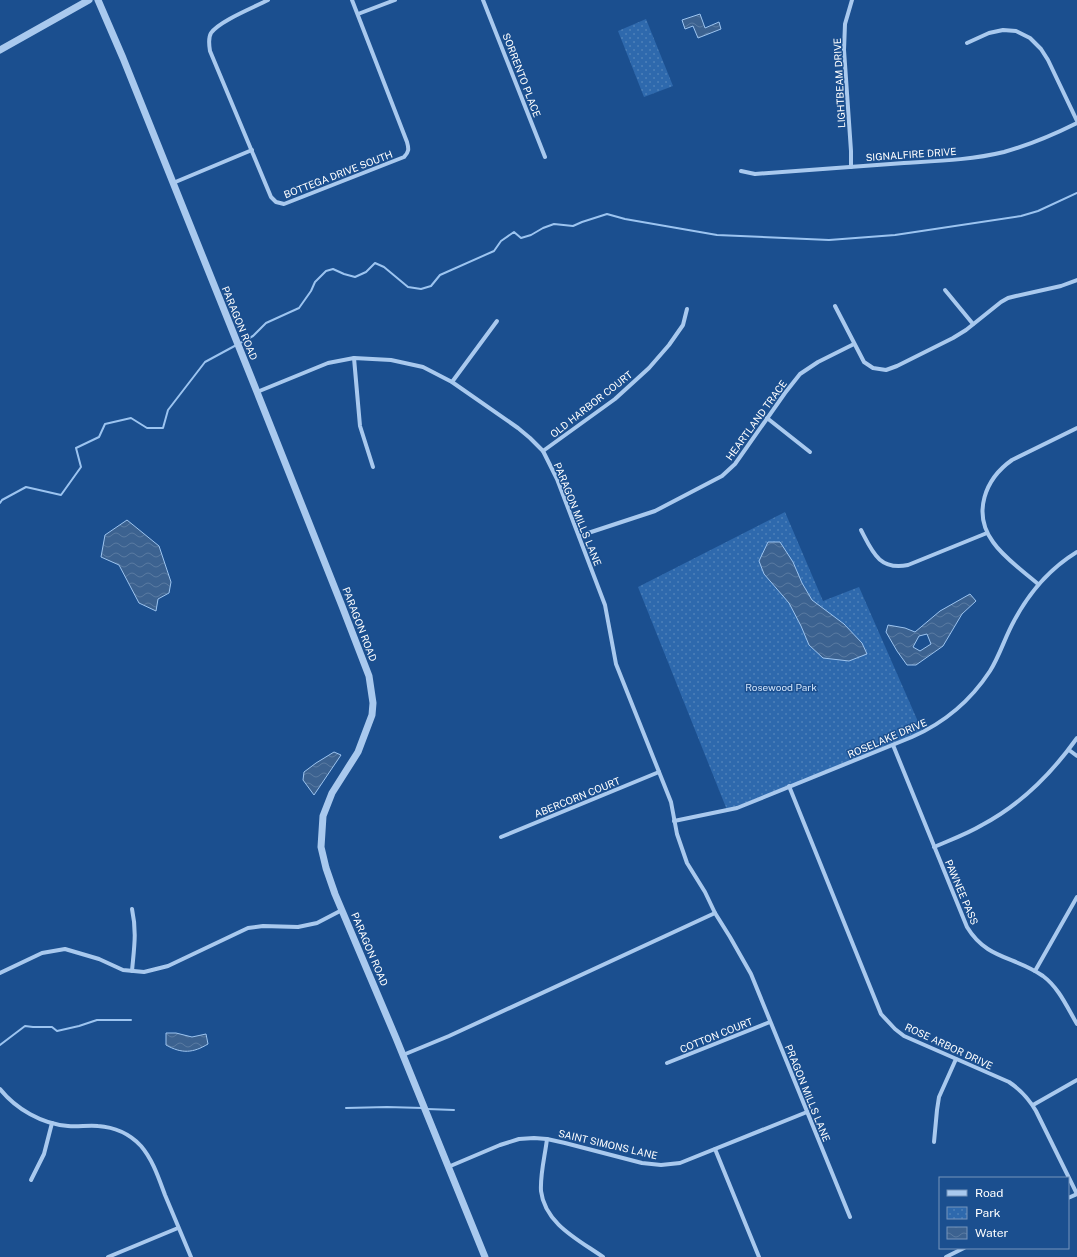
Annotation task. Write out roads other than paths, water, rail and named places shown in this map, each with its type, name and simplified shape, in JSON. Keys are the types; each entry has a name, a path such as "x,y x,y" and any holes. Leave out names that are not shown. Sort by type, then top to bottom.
{"street":[{"path":"0,50 89,0"},
{"name":"PARAGON ROAD","path":"98,0 123,58 257,392 369,676 373,707 367,730 354,759 332,793 323,816 321,847 326,868 342,910 485,1257"},
{"path":"173,183 252,150 210,51 209,42 211,33 221,24 268,0"},
{"path":"352,0 358,14 395,0"},
{"name":"SORRENTO PLACE","path":"483,0 545,157"},
{"name":"LIGHTBEAM DRIVE","path":"851,167 844,50 845,24 852,0"},
{"name":"BOTTEGA DRIVE SOUTH","path":"252,150 271,197 276,202 284,204 404,157 408,153 409,149 407,142 358,14"},
{"path":"967,43 989,33 1003,30 1016,31 1030,38 1042,49 1077,122"},
{"name":"SIGNALFIRE DRIVE","path":"741,171 755,174 983,156 1028,145 1050,136 1077,122"},
{"path":"835,306 861,358 868,366 879,370 886,370 953,338 1008,298 1061,286 1077,280"},
{"path":"945,290 973,324"},
{"name":"OLD HARBOR COURT","path":"543,451 615,399 649,368 669,345 683,325 687,309"},
{"path":"452,382 498,321"},
{"name":"HEARTLAND TRACE","path":"579,536 655,511 716,480 729,471 800,374 818,362 854,344"},
{"path":"354,358 360,426 373,467"},
{"name":"PARAGON MILLS LANE","path":"257,392 328,363 354,358 391,360 423,367 452,382 518,428 543,451 557,479 605,606 616,664 671,802 677,834 687,863 715,913"},
{"path":"767,418 810,452"},
{"path":"1038,584 999,550 992,541 983,515 984,498 990,482 1004,466 1012,460 1077,428"},
{"path":"861,530 878,559 889,566 895,567 908,566 988,533"},
{"name":"ROSELAKE DRIVE","path":"674,821 737,808 923,733 933,727 951,714 971,695 990,670 1022,606 1038,584 1059,564 1077,552"},
{"path":"934,847 982,825 1014,804 1045,777 1069,750 1077,738"},
{"name":"PAWNEE PASS","path":"893,745 971,934 983,947 1035,971 1045,978 1054,987 1077,1024"},
{"path":"1069,750 1077,756"},
{"name":"ABERCORN COURT","path":"501,837 659,772"},
{"name":"ROSE ARBOR DRIVE","path":"790,786 881,1014 895,1030 904,1036 1009,1082 1022,1092 1033,1105 1069,1177"},
{"path":"1035,971 1077,897"},
{"path":"132,909 136,928 136,940 132,971"},
{"path":"0,973 42,953 65,949 99,959 123,970 144,972 168,966 248,928 263,926 298,927 317,923 342,910"},
{"path":"403,1055 449,1036 715,913"},
{"name":"PRAGON MILLS LANE","path":"715,913 751,974 850,1217"},
{"name":"COTTON COURT","path":"667,1063 770,1022"},
{"path":"934,1142 939,1097 956,1059"},
{"path":"1033,1105 1077,1080"},
{"path":"0,1089 11,1101 23,1110 52,1123 68,1126 107,1127 131,1137 140,1145 149,1157 191,1257"},
{"name":"SAINT SIMONS LANE","path":"448,1167 500,1145 519,1139 534,1138 547,1139 642,1163 661,1165 680,1163 807,1112"},
{"path":"31,1180 44,1154 52,1123"},
{"path":"547,1139 542,1177 542,1192 545,1206 560,1227 603,1257"},
{"path":"715,1149 759,1257"},
{"name":"ROSE ARBOR DRIVE","path":"1069,1178 1077,1194"},
{"path":"108,1257 178,1228"},
{"path":"946,1257 962,1249"}],"water":[{"path":"700,14 705,28 719,22 721,29 698,38 693,26 685,29 682,20"},
{"path":"127,520 159,546 171,582 169,593 158,599 156,611 139,603 119,565 101,557 105,535"},
{"path":"768,542 780,542 793,562 802,583 812,600 844,624 862,643 867,654 849,661 823,658 809,645 789,603 764,574 759,561"},
{"path":"970,594 976,601 962,614 943,646 916,665 907,665 886,632 888,625 905,628 915,632 940,611","holes":["927,634 931,644 920,651 913,647 919,636"]},
{"path":"334,752 341,755 314,795 303,780 304,772"},
{"path":"166,1033 176,1033 192,1037 206,1034 208,1044 192,1051 177,1050 166,1045"}],"waterway":[{"path":"0,503 2,500 26,487 61,495 81,467 76,448 99,437 105,424 131,418 147,428 163,428 168,410 205,362 253,336 266,323 299,308 311,291 315,282 326,271 333,269 355,277 366,272 375,263 384,267 408,287 421,289 431,286 440,275 494,251 501,241 514,232 521,238 554,224 573,226 607,214 625,219 717,235 829,240 895,235 1021,216 1038,211 1077,193"},
{"path":"0,1045 25,1026 52,1027 57,1031 97,1020 131,1020"},
{"path":"346,1108 423,1108"},
{"path":"427,1109 454,1110"}],"park label":[{"name":"Rosewood Park","path":"781,687"}]}
